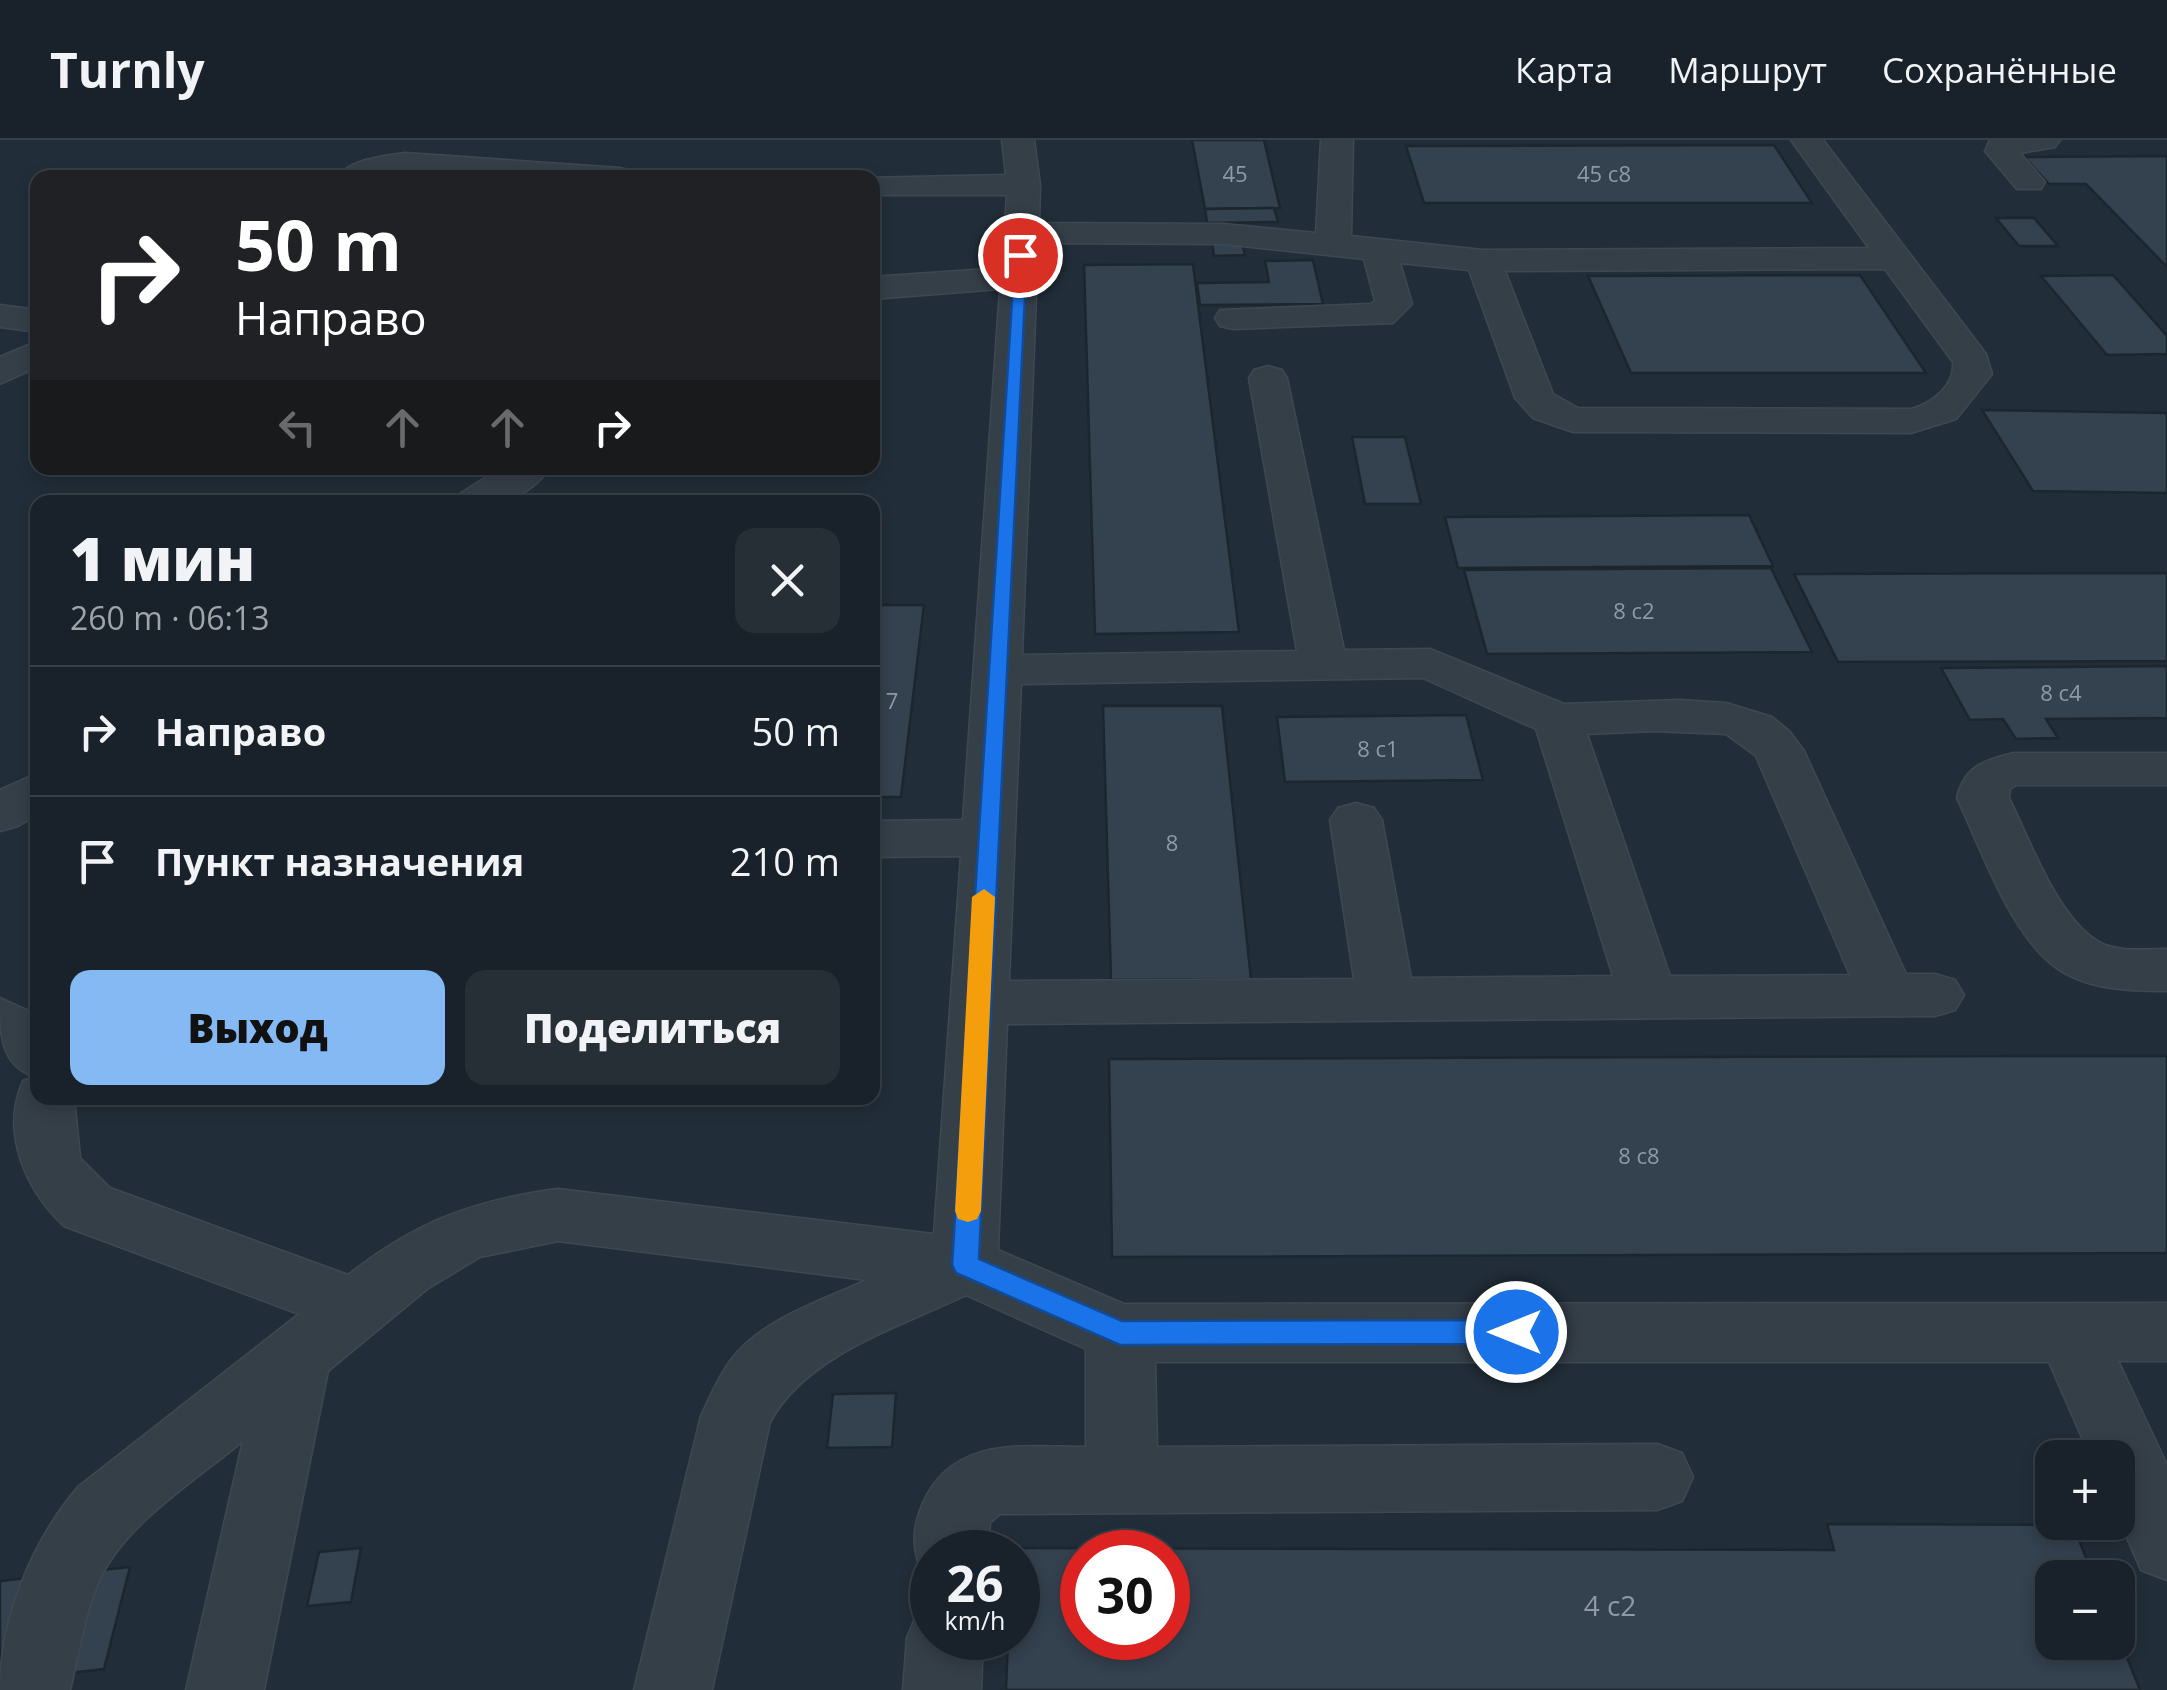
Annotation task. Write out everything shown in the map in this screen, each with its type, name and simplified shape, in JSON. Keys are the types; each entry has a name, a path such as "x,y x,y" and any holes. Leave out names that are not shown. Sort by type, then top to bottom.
{"street":[{"path":"1333,245 1337,140"},
{"path":"1483,261 1535,398 1547,410 1573,420 1912,421 1949,409 1973,374 1972,362 1807,140"},
{"path":"2029,182 2001,152 2002,146 2044,140"},
{"path":"372,170 406,163 506,170"},
{"path":"880,187 1224,234 1483,261 1895,258"},
{"path":"880,284 1021,209"},
{"path":"965,1265 1021,209"},
{"path":"1233,318 1380,315 1394,304 1379,250"},
{"path":"0,316 30,320"},
{"path":"0,372 30,356"},
{"path":"1268,378 1323,664"},
{"path":"487,495 517,475"},
{"path":"978,1003 1911,995 1780,751 1768,736 1745,723 1718,718 1558,720 1444,666 1417,662 996,670"},
{"path":"1558,720 1648,996"},
{"path":"2167,769 2014,769 1993,774 1984,784 1983,798 2052,930 2075,953 2104,966 2167,970"},
{"path":"0,814 30,795"},
{"path":"1356,820 1386,998"},
{"path":"880,840 987,838"},
{"path":"44,1105 46,1159 58,1182 86,1207 358,1307"},
{"path":"31,1690 65,1565 84,1533 104,1512 404,1269 458,1237 501,1224 558,1215 965,1265 1120,1333 2167,1332"},
{"path":"673,1690 736,1416 758,1379 804,1341 965,1265"},
{"path":"2070,1332 2167,1545"},
{"path":"1120,1333 1122,1478"},
{"path":"225,1690 297,1356"},
{"path":"951,1530 952,1520 966,1492 994,1480 1657,1476"},
{"path":"942,1690 944,1660"}],"building":[{"path":"1192,140 1264,140 1280,208 1205,209"},
{"path":"1774,145 1812,203 1424,203 1406,146"},
{"path":"2167,156 2167,267 2086,184 2049,184 2024,157"},
{"path":"1274,208 1278,222 1207,223 1205,209"},
{"path":"1996,218 2034,218 2058,246 2019,246"},
{"path":"1212,243 1242,243 1245,255 1214,256"},
{"path":"1313,260 1323,304 1200,305 1197,283 1269,282 1265,261"},
{"path":"1193,264 1239,632 1095,634 1084,265"},
{"path":"1860,275 1926,373 1631,373 1588,276"},
{"path":"2113,275 2167,336 2167,354 2107,355 2041,276"},
{"path":"1982,410 2167,413 2167,493 2033,491"},
{"path":"1352,437 1405,437 1421,504 1365,504"},
{"path":"1749,515 1773,566 1458,568 1445,517"},
{"path":"1771,568 1812,652 1487,654 1464,570"},
{"path":"2167,573 2167,661 1838,662 1794,574"},
{"path":"880,605 924,605 901,797 880,797"},
{"path":"2167,666 2167,718 2046,719 2058,738 2016,739 2003,719 1970,720 1941,668"},
{"path":"1103,706 1222,706 1251,979 1111,980"},
{"path":"1466,715 1483,780 1285,782 1277,717"},
{"path":"2167,1056 2167,1253 1112,1257 1109,1059"},
{"path":"896,1393 892,1447 827,1448 833,1394"},
{"path":"1827,1524 2035,1525 2035,1540 2079,1540 2087,1560 2035,1560 2035,1660 2128,1660 2140,1690 1006,1690 1007,1660 1040,1660 1040,1548 1060,1548 1060,1660 1190,1660 1190,1548 1834,1550"},
{"path":"361,1548 351,1602 307,1606 319,1552"},
{"path":"130,1567 104,1669 0,1681 0,1581"}],"slow traffic":[{"path":"968,1211 984,897"}],"route":[{"path":"1020,255 965,1265 1120,1333 1516,1332"}]}
